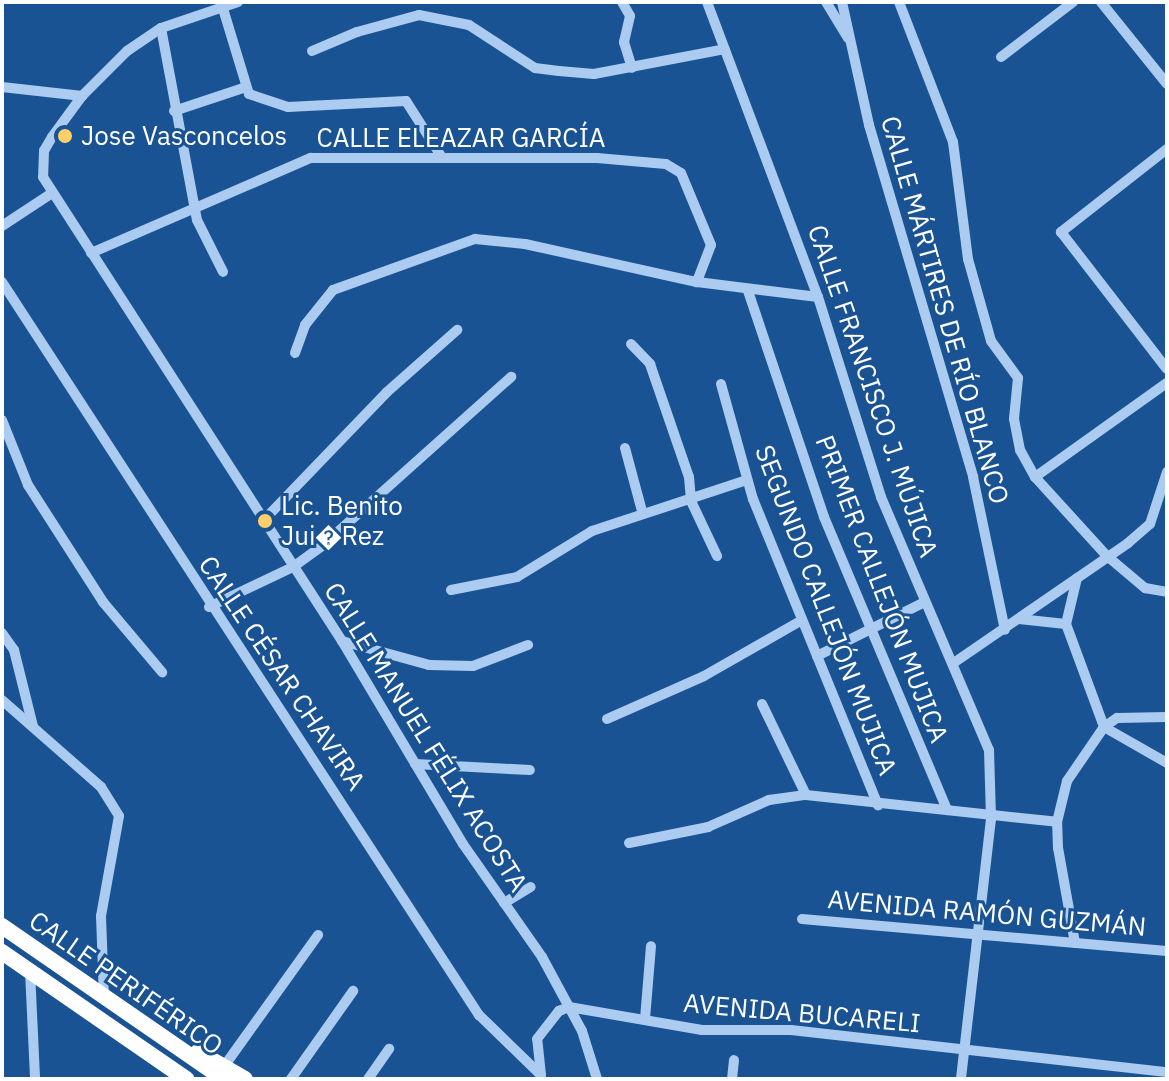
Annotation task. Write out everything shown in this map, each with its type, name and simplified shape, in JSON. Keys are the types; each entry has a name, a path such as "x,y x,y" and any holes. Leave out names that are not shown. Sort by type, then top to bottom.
{"highway":[{"name":"CALLE PERIFÉRICO","path":"2,926 184,1052 245,1079"},
{"name":"CALLE PERIFÉRICO","path":"2,952 186,1079"}],"street":[{"name":"CALLE MANUEL FÉLIX ACOSTA","path":"238,2 222,4 161,28 127,51 82,96 44,151 43,177 262,522 342,641 415,764 569,1007 597,1079"},
{"path":"622,2 630,16 624,42 632,68"},
{"name":"CALLE FRANCISCO J. MÚJICA","path":"707,2 818,297 881,497 925,602 955,662 989,750 991,819 961,1079"},
{"path":"826,2 852,43"},
{"name":"CALLE MÁRTIRES DE RÍO BLANCO","path":"842,2 869,125 973,477 1005,630"},
{"path":"899,2 953,142 968,259 991,341 1018,378 1014,419 1020,450 1035,477 1107,556 1145,588 1167,592"},
{"path":"1001,57 1073,2"},
{"path":"1101,2 1166,81"},
{"path":"222,4 243,88 268,104 288,107 406,101 441,156"},
{"path":"312,51 357,32 419,15 442,16 469,25 535,68 594,74 725,49"},
{"path":"161,28 174,111 195,209 223,272"},
{"path":"2,87 82,96"},
{"path":"174,111 243,88"},
{"path":"1167,149 1061,232 1167,369"},
{"name":"CALLE ELEAZAR GARCÍA","path":"91,253 311,158 597,158 675,167 711,245 697,282"},
{"path":"2,226 52,193"},
{"path":"295,353 311,314 333,290 475,239 525,244 748,291 818,297"},
{"name":"CALLE CÉSAR CHAVIRA","path":"2,282 209,607 256,668 479,1015 542,1077"},
{"name":"PRIMER CALLEJÓN MUJICA","path":"748,291 824,517 947,810"},
{"path":"262,522 387,392 457,330"},
{"path":"631,344 650,364 689,477 691,501 717,556"},
{"path":"209,607 293,567 511,377"},
{"path":"1035,477 1167,383"},
{"name":"SEGUNDO CALLEJÓN MUJICA","path":"721,384 747,480 878,805"},
{"path":"2,420 21,474 120,625 162,672"},
{"path":"625,448 642,511"},
{"path":"955,662 1005,630 1150,524 1167,472"},
{"path":"451,590 517,577 570,541 642,511 691,501 747,480"},
{"path":"1077,578 1066,624 1104,727 1167,763"},
{"path":"817,656 925,602"},
{"path":"1019,619 1066,624"},
{"path":"607,719 704,676 802,620"},
{"path":"2,633 14,650 33,726"},
{"path":"342,641 429,665 473,666 528,645"},
{"path":"2,700 101,787 119,816 101,916 104,997"},
{"path":"762,704 806,795"},
{"path":"1075,943 1057,822 1067,781 1104,727 1126,714 1167,717"},
{"path":"415,764 530,770"},
{"path":"629,843 685,833 769,800 806,795 947,810 991,819 1057,822"},
{"path":"504,903 531,887"},
{"name":"AVENIDA RAMÓN GUZMÁN","path":"802,919 1167,951"},
{"path":"225,1072 318,935"},
{"path":"645,1019 651,946"},
{"path":"30,971 35,1079"},
{"path":"291,1079 353,991"},
{"path":"542,1077 537,1039 543,1027 569,1007"},
{"name":"AVENIDA BUCARELI","path":"569,1007 702,1030 791,1030 1167,1072"},
{"path":"368,1079 389,1049"},
{"path":"732,1079 734,1060"}],"place":[{"name":"Jose Vasconcelos","path":"65,136"},
{"name":"Lic. Benito Jui�Rez","path":"265,521"}]}
